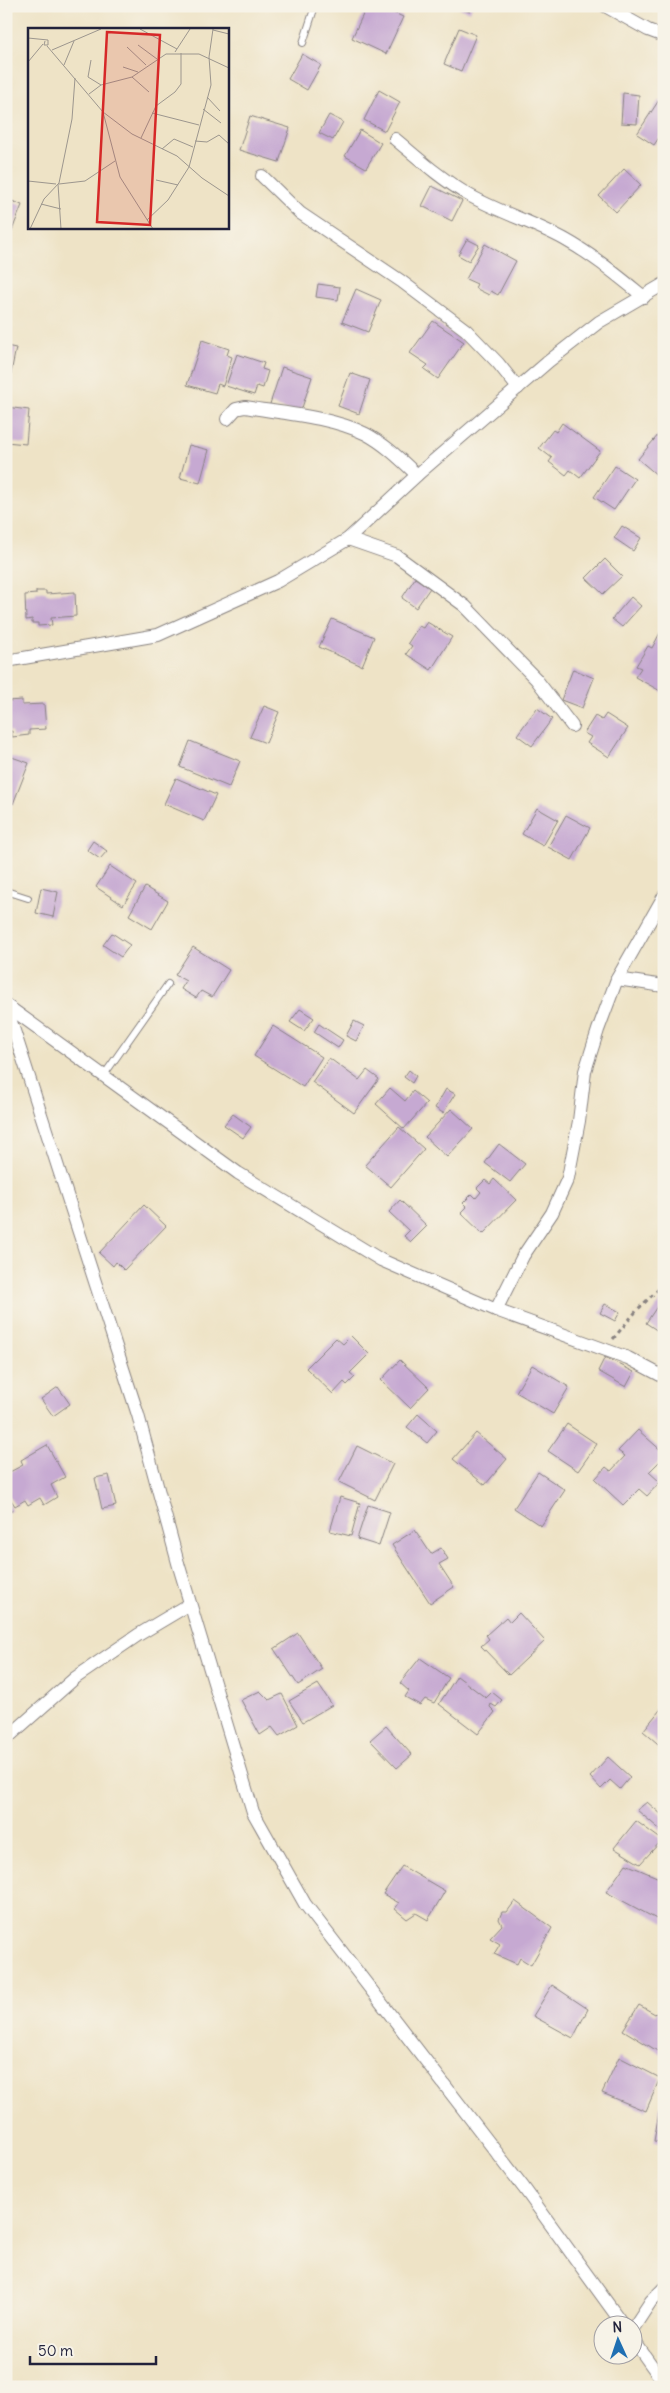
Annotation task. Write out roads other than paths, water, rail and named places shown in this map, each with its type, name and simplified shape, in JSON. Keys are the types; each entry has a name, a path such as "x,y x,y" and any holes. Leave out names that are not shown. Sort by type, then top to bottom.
{"street":[{"path":"606,6 648,30 664,36"},
{"path":"395,138 433,170 465,193 489,206 511,214 564,239 601,262 644,297"},
{"path":"262,176 300,213 401,281 466,330 498,363 518,388"},
{"path":"6,661 158,634 278,581 348,540 417,475 518,388 599,322 664,284"},
{"path":"227,419 236,409 245,407 339,424 365,434 388,449 417,475"},
{"path":"348,540 397,556 465,606 536,679 572,726"},
{"path":"496,1310 523,1256 552,1213 568,1178 579,1121 585,1071 617,980 664,896"},
{"path":"617,980 664,986"},
{"path":"6,1006 238,1173 381,1260 496,1310 628,1358 664,1377"},
{"path":"6,1006 138,1414 190,1604 253,1812 305,1904 524,2188 617,2316"},
{"path":"6,1739 75,1678 138,1635 190,1604"},
{"path":"641,2316 651,2301 664,2288"},
{"path":"642,2352 664,2382"}],"lane":[{"path":"303,43 315,6"},
{"path":"6,891 28,898"},
{"path":"104,1075 168,984"}]}
